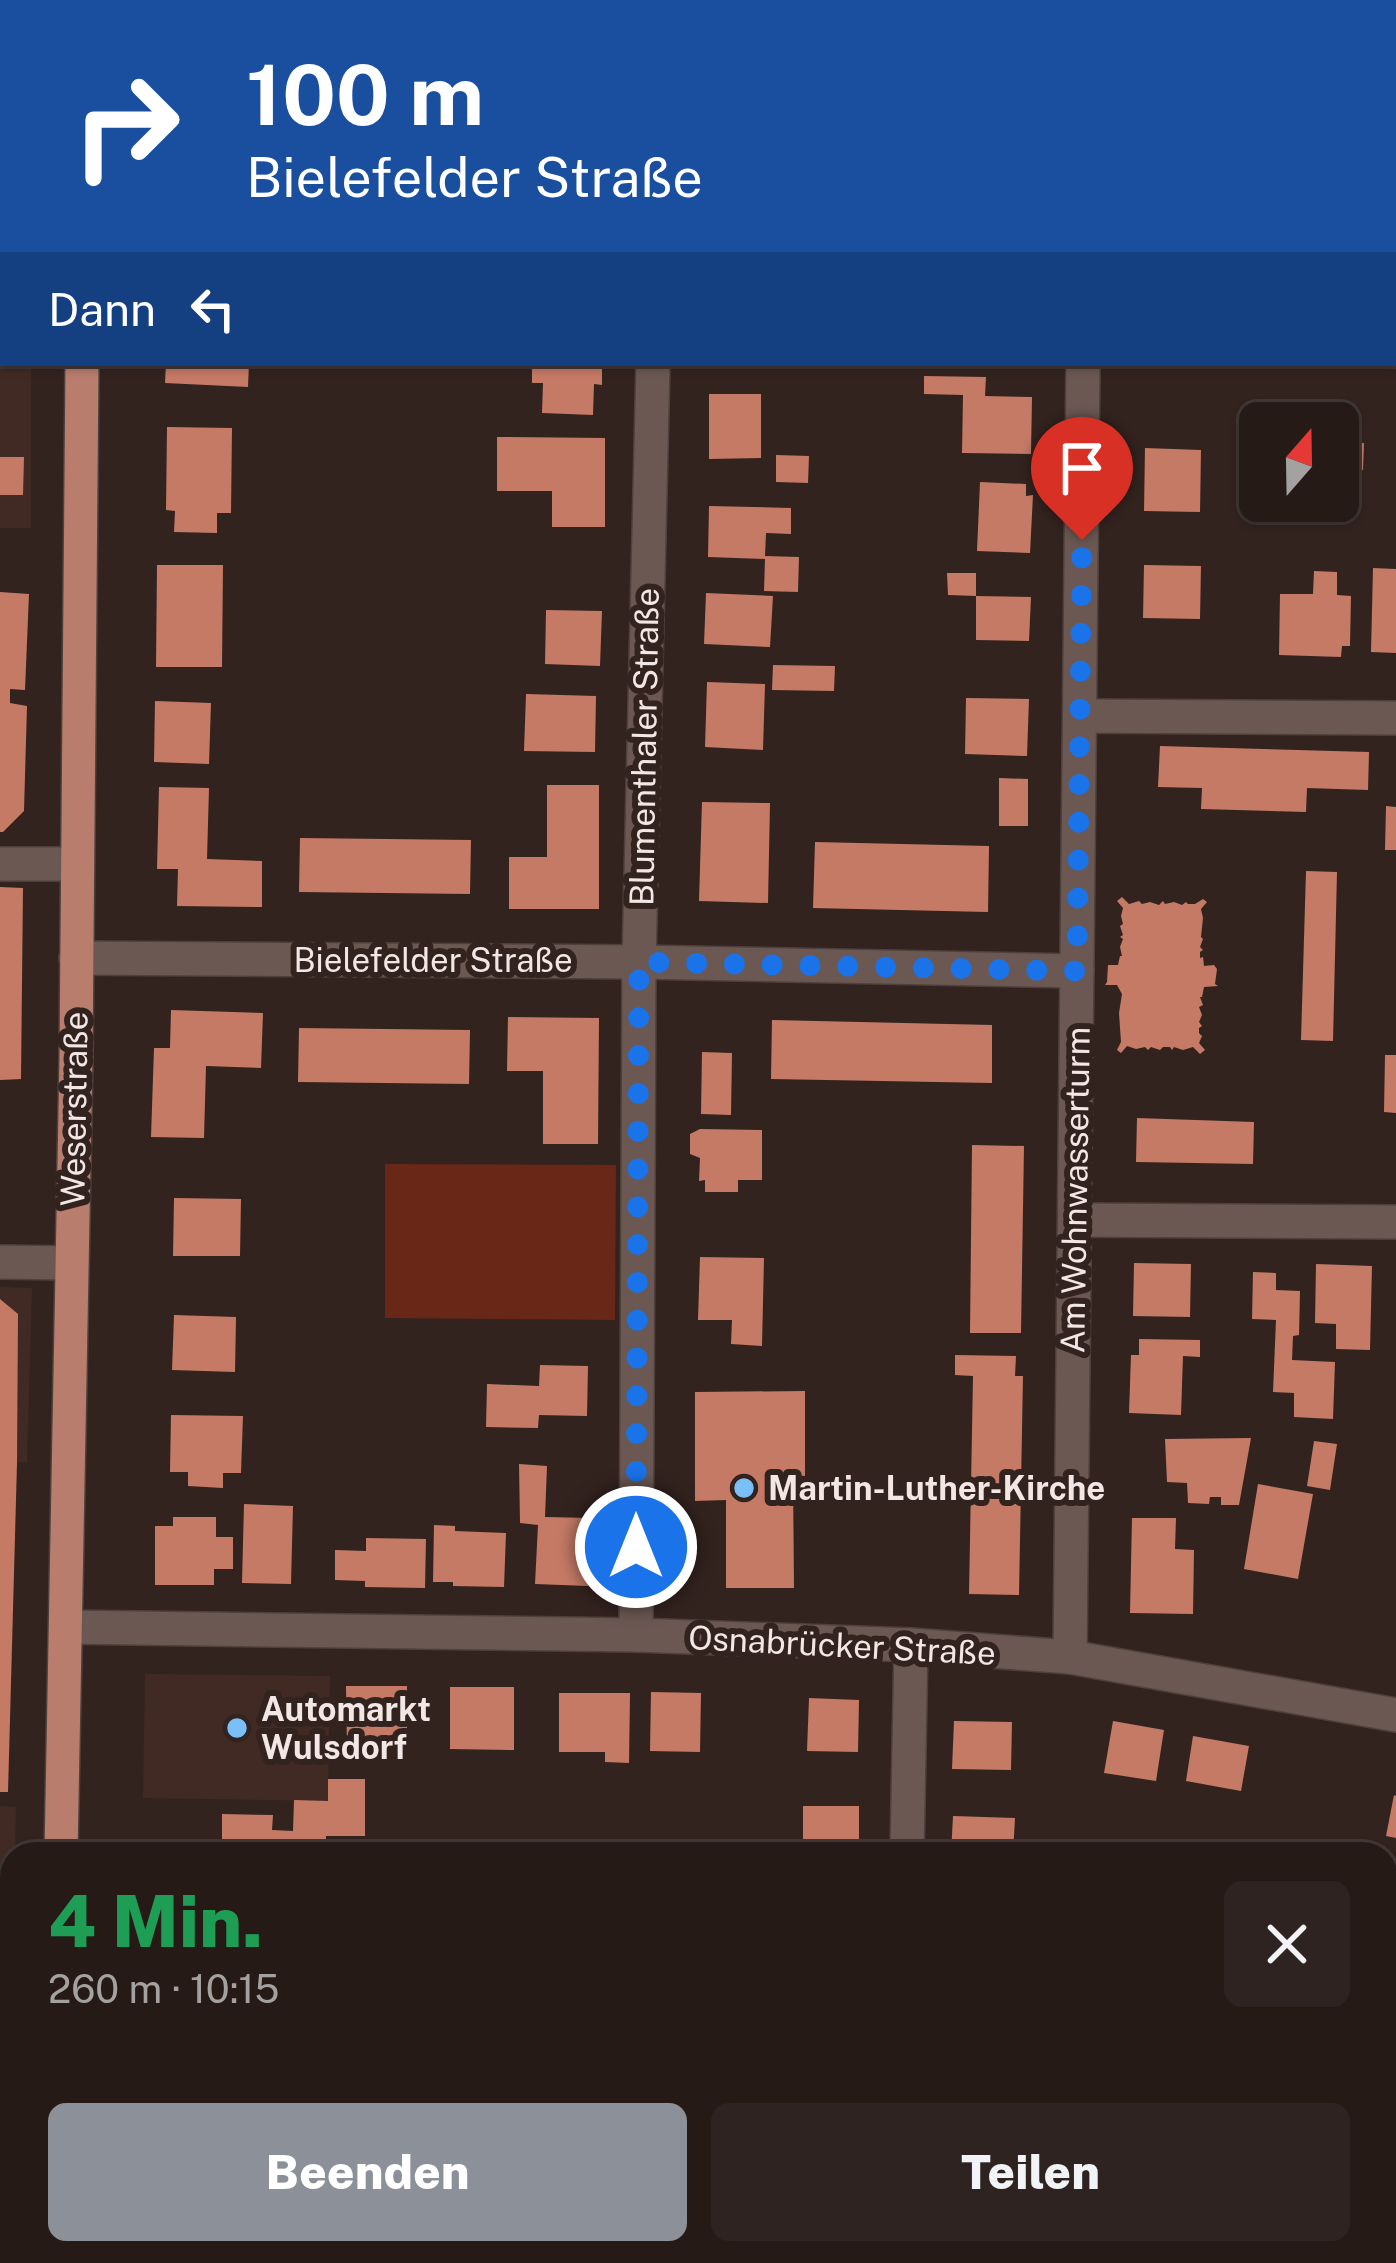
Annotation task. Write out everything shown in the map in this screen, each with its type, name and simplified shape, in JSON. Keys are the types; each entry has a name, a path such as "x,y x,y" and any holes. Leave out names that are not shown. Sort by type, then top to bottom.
{"main road":[{"name":"Weserstraße","path":"61,1842 82,366"}],"street":[{"name":"Blumenthaler Straße","path":"636,1635 639,962 653,366"},
{"name":"Am Wohnwasserturm","path":"1070,1657 1083,366"},
{"path":"1080,716 1396,718"},
{"path":"0,864 76,864"},
{"name":"Bielefelder Straße","path":"76,958 1077,971"},
{"path":"1075,1220 1396,1222"},
{"path":"0,1262 72,1263"},
{"name":"Osnabrücker Straße","path":"66,1627 636,1635 910,1645 1070,1657 1396,1715"},
{"path":"907,1842 910,1645"}],"shaded area":[{"path":"0,366 31,366 31,528 0,528"},
{"path":"385,1164 616,1165 615,1320 385,1318"},
{"path":"0,1287 32,1288 27,1462 0,1463"},
{"name":"Automarkt Wulsdorf","path":"145,1674 330,1676 328,1801 143,1798"},
{"path":"0,1806 16,1807 15,1842 0,1842"}],"building":[{"path":"166,366 249,366 248,387 165,383"},
{"path":"532,366 602,366 602,385 594,384 593,415 542,413 543,383 532,383"},
{"path":"924,376 986,377 985,396 1032,397 1031,454 962,453 963,395 924,394"},
{"path":"709,394 761,394 761,458 709,459"},
{"path":"167,427 232,428 231,513 217,513 217,533 174,532 175,511 166,510"},
{"path":"497,437 605,438 605,527 552,527 552,491 497,491"},
{"path":"1359,443 1364,443 1363,470 1359,470"},
{"path":"1145,448 1201,450 1200,512 1144,511"},
{"path":"776,455 809,456 808,483 776,482"},
{"path":"0,457 24,457 23,495 0,495"},
{"path":"980,482 1026,484 1026,496 1033,495 1030,553 977,551"},
{"path":"709,506 791,508 791,534 766,533 765,556 799,557 798,592 764,591 765,559 708,557"},
{"path":"157,565 223,565 222,667 156,667"},
{"path":"1144,565 1201,566 1200,619 1143,618"},
{"path":"1373,568 1396,569 1396,653 1371,652"},
{"path":"1314,571 1337,572 1337,595 1351,596 1350,646 1342,646 1341,657 1279,655 1280,594 1313,594"},
{"path":"947,573 976,573 976,596 948,595"},
{"path":"0,592 29,594 25,690 10,689 10,703 27,706 24,811 3,832 0,832"},
{"path":"706,593 773,596 770,647 704,644"},
{"path":"976,596 1031,597 1029,641 976,640"},
{"path":"546,610 602,611 600,666 545,664"},
{"path":"773,665 835,666 834,691 772,690"},
{"path":"707,682 765,684 763,750 705,747"},
{"path":"526,694 596,696 595,752 524,751"},
{"path":"966,698 1029,699 1027,756 965,754"},
{"path":"155,701 211,703 209,764 154,762"},
{"path":"1160,746 1369,752 1368,790 1307,788 1306,812 1201,809 1202,788 1158,787"},
{"path":"999,778 1028,779 1028,826 999,826"},
{"path":"547,785 599,785 599,909 509,909 509,857 547,857"},
{"path":"159,787 209,788 207,859 262,861 262,907 177,906 178,869 157,869"},
{"path":"702,802 770,803 768,903 699,901"},
{"path":"1386,806 1396,807 1396,850 1385,850"},
{"path":"300,838 471,840 470,894 299,892"},
{"path":"815,842 989,846 988,912 813,908"},
{"path":"1306,871 1337,872 1333,1041 1301,1040"},
{"path":"0,887 23,888 21,1079 0,1080"},
{"path":"1122,897 1129,904 1207,902 1201,909 1200,958 1204,966 1217,969 1218,986 1204,987 1200,997 1199,1043 1205,1050 1200,1054 1193,1047 1148,1050 1127,1046 1121,1053 1117,1050 1122,994 1117,985 1105,985 1108,965 1118,965 1122,956 1123,908 1117,901"},
{"path":"171,1010 263,1013 261,1068 206,1066 204,1138 151,1137 154,1048 170,1048"},
{"path":"508,1017 599,1018 598,1144 543,1144 543,1071 507,1071"},
{"path":"772,1020 992,1025 992,1083 771,1079"},
{"path":"299,1028 470,1030 469,1084 298,1082"},
{"path":"702,1052 732,1053 731,1115 701,1114"},
{"path":"1385,1055 1396,1055 1396,1113 1384,1112"},
{"path":"1137,1118 1254,1122 1253,1164 1136,1162"},
{"path":"700,1129 762,1130 762,1180 738,1180 738,1192 705,1192 705,1180 699,1181 700,1158 690,1154 690,1134"},
{"path":"972,1145 1024,1146 1021,1333 970,1333"},
{"path":"174,1198 241,1199 240,1256 173,1256"},
{"path":"700,1257 764,1258 762,1346 731,1344 732,1320 698,1320"},
{"path":"1134,1263 1191,1264 1190,1317 1133,1316"},
{"path":"1316,1264 1372,1266 1370,1350 1336,1349 1336,1324 1315,1323"},
{"path":"1253,1272 1276,1273 1276,1290 1300,1291 1299,1335 1293,1336 1292,1360 1335,1362 1333,1419 1294,1417 1294,1393 1273,1392 1276,1320 1252,1319"},
{"path":"0,1299 18,1314 8,1792 0,1792"},
{"path":"174,1315 236,1317 235,1372 172,1370"},
{"path":"1139,1339 1200,1340 1200,1357 1183,1356 1181,1415 1129,1413 1131,1355 1139,1355"},
{"path":"955,1355 1016,1356 1015,1376 1023,1376 1019,1595 969,1594 973,1376 955,1375"},
{"path":"540,1365 588,1366 587,1416 539,1415 538,1428 486,1427 487,1384 539,1386"},
{"name":"Martin-Luther-Kirche","path":"805,1391 805,1476 793,1475 794,1588 726,1588 726,1500 695,1501 695,1392"},
{"path":"171,1415 243,1416 241,1473 223,1473 223,1488 188,1486 188,1472 170,1472"},
{"path":"1251,1438 1239,1505 1221,1505 1221,1497 1210,1497 1209,1504 1188,1503 1187,1483 1167,1482 1165,1439"},
{"path":"1314,1441 1337,1444 1330,1490 1307,1486"},
{"path":"519,1464 547,1466 545,1517 591,1518 588,1586 535,1584 538,1525 520,1523"},
{"path":"1258,1484 1313,1494 1298,1579 1244,1569"},
{"path":"244,1504 293,1506 291,1584 242,1583"},
{"path":"173,1517 216,1517 216,1537 233,1537 233,1569 214,1569 214,1585 155,1585 155,1526 173,1526"},
{"path":"1132,1518 1176,1518 1175,1549 1194,1550 1193,1614 1130,1613"},
{"path":"434,1525 455,1526 455,1531 506,1533 504,1587 433,1582"},
{"path":"366,1538 426,1539 425,1588 365,1587 365,1581 335,1580 335,1550 366,1551"},
{"path":"346,1686 407,1686 407,1746 347,1746"},
{"path":"450,1687 514,1687 514,1750 450,1749"},
{"path":"651,1692 701,1693 700,1752 650,1751"},
{"path":"559,1693 630,1693 629,1763 605,1762 605,1752 559,1752"},
{"path":"809,1698 859,1700 858,1752 807,1751"},
{"path":"954,1721 1012,1722 1011,1770 952,1769"},
{"path":"1113,1721 1164,1730 1156,1781 1104,1773"},
{"path":"1193,1736 1249,1746 1241,1791 1186,1781"},
{"path":"328,1779 365,1779 365,1836 326,1836 326,1842 222,1842 222,1814 273,1815 272,1830 293,1831 294,1800 328,1801"},
{"path":"1396,1796 1396,1838 1386,1836"},
{"path":"803,1806 859,1806 859,1842 803,1842"},
{"path":"953,1816 1015,1818 1014,1842 952,1842"}],"place":[{"name":"Martin-Luther-Kirche","path":"744,1488"},
{"name":"Automarkt Wulsdorf","path":"237,1728"}],"route":[{"path":"636,1547 639,962 1077,971 1082,540"}]}
